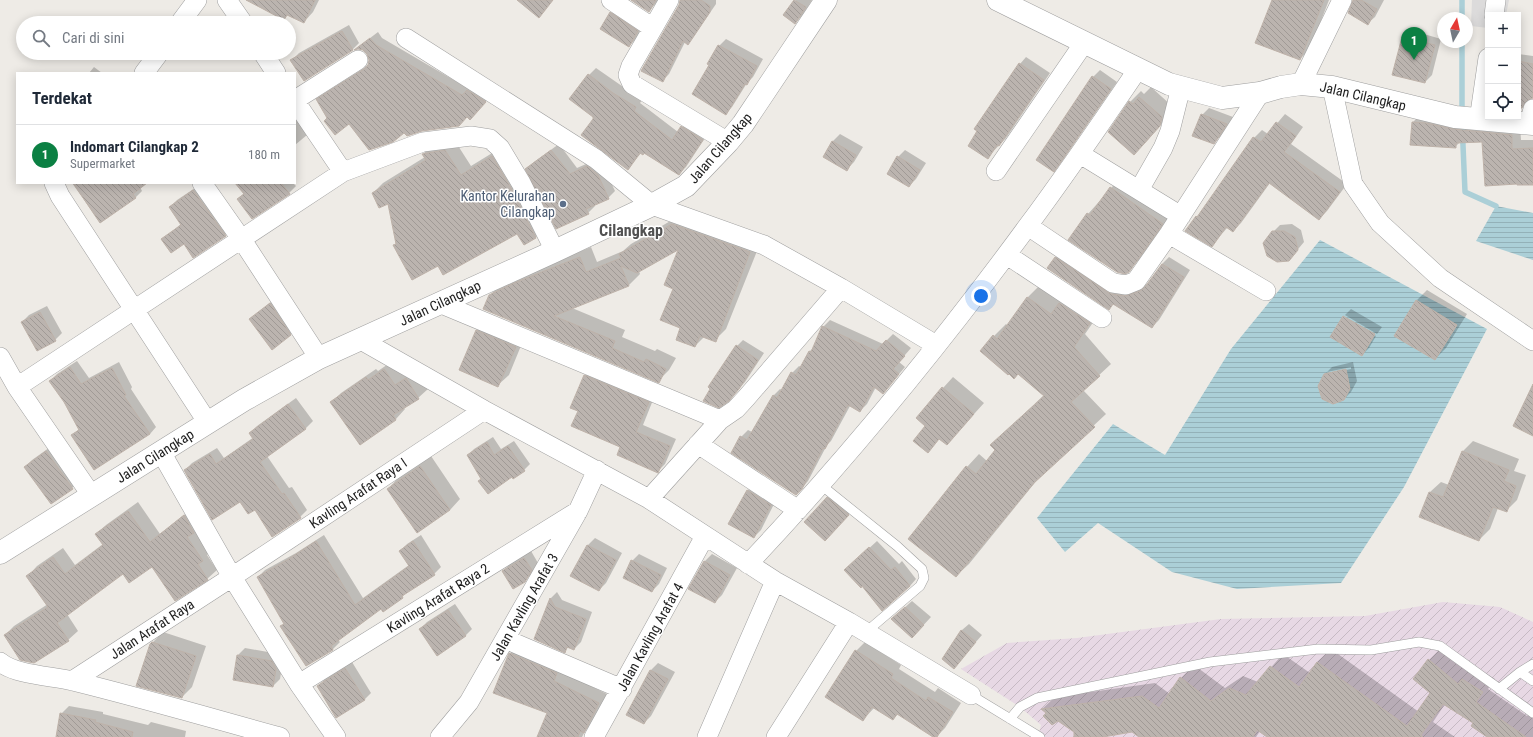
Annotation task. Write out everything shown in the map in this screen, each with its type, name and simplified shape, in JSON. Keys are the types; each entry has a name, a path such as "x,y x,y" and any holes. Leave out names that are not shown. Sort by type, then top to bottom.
{"street":[{"path":"185,16 197,0"},
{"path":"227,0 237,16"},
{"path":"611,0 653,28"},
{"path":"669,0 631,66 628,75 632,84 728,142"},
{"name":"Jalan Cilangkap","path":"0,553 244,400 319,358 555,251 652,205 686,186 743,124 826,0"},
{"name":"Jalan Cilangkap","path":"998,0 1169,84 1222,98 1260,93 1281,87 1301,84 1332,87 1467,119 1532,119"},
{"path":"1301,84 1342,0"},
{"path":"1494,12 1496,0"},
{"path":"406,38 596,159 652,205 764,245 841,288 936,345"},
{"path":"996,171 1084,43"},
{"path":"145,72 154,60"},
{"path":"268,60 275,72"},
{"path":"296,99 358,60"},
{"path":"1467,119 1485,67"},
{"path":"748,564 821,485 936,345 1028,226 1138,70"},
{"path":"1139,190 1163,148 1170,131 1181,87"},
{"path":"1332,87 1353,184 1380,223 1440,278 1533,341"},
{"path":"1028,226 1113,282 1126,285 1136,281 1170,234 1260,93"},
{"path":"296,102 343,172"},
{"path":"17,387 343,172 423,142 471,136 490,139 500,148 521,183 555,251"},
{"path":"1080,154 1181,216"},
{"path":"54,184 60,196 208,423"},
{"path":"203,184 242,240 319,358"},
{"path":"1170,234 1266,292"},
{"path":"1007,254 1102,318"},
{"path":"649,499 720,420 736,409 747,397 841,288"},
{"path":"439,303 720,420"},
{"path":"361,340 484,410 649,499 775,582 849,622 971,695"},
{"path":"0,357 17,387 92,496"},
{"name":"Kavling Arafat Raya I","path":"232,577 484,410"},
{"path":"698,444 798,510"},
{"path":"161,452 232,577 299,684 336,737"},
{"name":"Jalan Kavling Arafat 3","path":"440,737 469,702 578,511 597,470"},
{"name":"Kavling Arafat Raya 2","path":"299,684 578,511"},
{"name":"Jalan Kavling Arafat 4","path":"594,737 622,689 705,536"},
{"name":"Jalan Arafat Raya","path":"72,681 232,577"},
{"path":"707,737 775,582"},
{"path":"776,737 849,622"},
{"path":"505,639 622,689"},
{"path":"0,662 4,665 24,672 72,681 280,737"}],"lane":[{"path":"821,485 897,546 922,569 924,578 920,586 866,632"},
{"path":"1010,719 1020,707 1037,698 1210,662 1318,649 1371,650 1419,642 1440,646 1533,713"},
{"path":"1499,689 1520,672 1533,664"},
{"path":"1520,672 1533,681"},
{"path":"971,695 1040,737"}],"shaded area":[{"path":"1472,0 1509,0 1507,12 1485,12 1485,28 1473,26 1473,12 1472,12"},
{"path":"1443,602 1500,607 1533,622 1533,737 1038,737 1041,725 1020,707 961,669 1007,643 1077,638 1221,619 1365,616"}],"water":[{"path":"1496,206 1533,213 1533,260 1476,241"},
{"path":"1320,240 1487,329 1404,487 1341,583 1237,589 1172,572 1098,523 1065,552 1037,518 1113,424 1165,455 1231,349","holes":["1416,300 1457,325 1435,360 1394,336","1343,316 1375,335 1362,356 1331,337","1336,371 1348,377 1350,389 1344,400 1333,404 1322,399 1318,386 1324,374"]}],"building":[{"path":"246,0 315,0 304,23 296,19 296,16 276,16"},
{"path":"517,0 553,0 539,18"},
{"path":"631,0 656,0 649,12"},
{"path":"680,0 701,0 710,6 710,12 688,45 683,41 663,82 641,71 679,5"},
{"path":"794,0 806,7 795,24 783,15"},
{"path":"1272,0 1324,0 1300,60 1255,43"},
{"path":"1353,0 1361,0 1377,9 1368,25 1348,13"},
{"path":"610,12 638,31 629,47 600,29"},
{"path":"342,31 353,50 304,81 290,60 296,60 296,57"},
{"path":"1402,37 1435,45 1425,83 1392,75"},
{"path":"370,38 376,45 462,95 467,90 486,102 470,120 467,117 459,126 422,131 407,136 404,133 393,142 369,150 349,124 335,135 324,121 327,118 316,99 368,65 369,60 367,54 363,50 354,50"},
{"path":"718,45 757,66 747,85 745,84 726,115 692,94 709,65 707,64"},
{"path":"1521,62 1533,64 1533,98 1526,101 1522,108"},
{"path":"1019,63 1044,80 999,146 997,145 988,159 968,146 977,131 974,129"},
{"path":"588,74 613,93 636,107 634,111 672,140 681,126 703,140 679,175 644,153 643,155 640,153 628,170 581,135 593,117 569,99"},
{"path":"1092,76 1111,89 1054,172 1036,160"},
{"path":"1139,97 1162,117 1160,126 1134,155 1108,132 1129,101 1133,104"},
{"path":"1201,114 1227,124 1214,144 1192,136"},
{"path":"1276,122 1296,136 1284,152 1340,192 1319,220 1269,183 1233,232 1226,227 1212,247 1185,231 1196,216 1197,217 1253,137 1261,142"},
{"path":"1412,122 1426,123 1454,129 1512,135 1512,149 1533,148 1533,185 1517,184 1485,186 1482,142 1456,143 1456,148 1410,145"},
{"path":"832,141 856,155 847,171 823,157"},
{"path":"445,150 461,175 492,156 511,188 536,238 524,245 517,234 443,275 438,266 412,280 393,245 396,244 388,204 379,208 372,193 426,160 422,154"},
{"path":"551,150 570,174 587,166 598,175 609,199 586,209 589,214 556,229 525,169"},
{"path":"897,156 920,170 909,187 887,174"},
{"path":"74,184 146,184 133,194 136,198 100,223"},
{"path":"236,184 282,184 290,194 252,219 237,199 244,194"},
{"path":"1110,187 1163,224 1129,272 1125,274 1117,272 1068,240 1087,213 1090,215"},
{"path":"193,190 226,236 193,258 184,244 171,253 161,239 181,225 169,207"},
{"path":"672,224 750,252 716,342 700,336 695,347 676,340 680,328 660,320 673,289 664,285 678,250 637,273 621,266 629,286 554,316 615,341 612,348 644,362 646,359 666,369 659,383 483,309 489,295 514,283 580,257 586,272 621,258 619,254"},
{"path":"1272,231 1284,231 1295,237 1298,250 1289,261 1277,262 1267,256 1263,243"},
{"path":"1055,257 1111,294 1125,296 1140,291 1145,287 1162,264 1184,277 1152,328 1113,304 1109,310 1047,268"},
{"path":"1027,297 1051,314 1059,303 1090,323 1074,347 1100,376 1071,402 1095,427 1034,483 956,577 908,539 966,466 976,474 995,450 990,445 1044,396 1018,374 1014,379 1009,374 1008,375 980,351 993,335 997,339"},
{"path":"1416,300 1457,325 1435,360 1394,336"},
{"path":"270,303 291,335 272,350 249,319"},
{"path":"40,312 56,341 37,351 21,322"},
{"path":"1343,316 1375,334 1362,356 1330,337"},
{"path":"822,326 876,351 886,340 905,356 893,369 899,374 883,394 874,387 860,412 848,405 825,449 823,448 802,489 796,495 731,453 740,436 747,440 773,395 777,398 791,372 796,375 809,351 811,352"},
{"path":"476,330 516,347 498,387 459,370"},
{"path":"736,345 758,360 739,389 729,401 719,408 703,401 710,389 708,387"},
{"path":"70,367 81,384 112,368 126,395 124,396 150,434 94,470 71,435 79,430 64,402 49,381"},
{"path":"384,369 395,385 406,378 419,399 393,415 396,420 360,445 330,402 366,377 368,380"},
{"path":"1346,369 1350,389 1344,400 1333,404 1322,399 1318,386 1324,374"},
{"path":"584,375 649,402 636,432 670,446 658,473 617,455 620,447 571,426 578,411 570,408"},
{"path":"1533,384 1533,436 1513,426"},
{"path":"942,387 974,414 947,445 939,439 928,453 913,441 925,426 916,418"},
{"path":"288,404 306,429 260,462 301,518 272,537 255,510 248,514 240,502 212,520 184,470 210,454 216,464 253,439 249,433"},
{"path":"487,442 494,455 508,446 525,471 513,479 512,477 488,494 478,481 481,479 467,455"},
{"path":"46,451 73,489 51,504 24,467"},
{"path":"1462,451 1509,470 1504,481 1516,486 1507,512 1493,507 1479,541 1419,517 1429,492 1443,497"},
{"path":"420,466 450,510 417,533 387,489"},
{"path":"747,490 771,505 754,538 728,524"},
{"path":"827,497 849,515 825,541 804,522"},
{"path":"128,511 150,542 184,515 194,533 187,537 203,561 198,564 208,580 175,601 152,567 129,583 123,574 57,623 69,641 34,663 20,660 4,635 48,607 26,576 53,557 65,574 103,545 95,534"},
{"path":"316,541 355,605 409,566 399,551 413,541 435,575 402,596 403,598 383,612 381,609 331,646 333,650 306,666 280,626 284,624 257,577"},
{"path":"587,545 616,560 599,591 570,576"},
{"path":"869,547 891,570 895,567 910,586 882,611 862,586 861,588 844,570"},
{"path":"524,558 532,570 525,582 513,589 502,571"},
{"path":"631,560 661,575 652,592 623,578"},
{"path":"704,561 730,575 715,603 688,589"},
{"path":"550,598 555,607 586,619 574,650 567,647 565,653 534,639"},
{"path":"905,607 924,625 912,638 891,619"},
{"path":"448,610 466,636 437,656 419,629"},
{"path":"961,630 976,642 954,669 942,659"},
{"path":"152,642 196,656 182,698 136,686"},
{"path":"855,650 893,674 891,678 926,701 928,697 953,712 937,737 933,737 897,714 893,720 872,707 863,721 825,697"},
{"path":"509,653 557,673 554,681 599,703 584,733 580,731 578,737 537,737 547,713 493,693"},
{"path":"237,655 272,661 276,669 273,687 233,680"},
{"path":"1428,659 1458,684 1462,679 1483,692 1476,702 1526,737 1487,737 1471,726 1473,723 1443,704 1421,735 1423,737 1267,737 1257,730 1253,737 1139,737 1132,732 1103,737 1074,737 1074,732 1058,721 1052,725 1043,716 1046,713 1041,709 1142,696 1159,708 1180,677 1211,701 1229,688 1246,695 1270,666 1299,687 1317,662 1407,726 1430,693 1413,679"},
{"path":"345,668 365,700 336,718 317,686"},
{"path":"650,670 668,679 644,724 626,715"},
{"path":"60,713 96,720 95,722 133,732 132,737 56,737"}],"waterway":[{"path":"1462,0 1462,12"},
{"path":"1462,48 1462,113"},
{"path":"1462,122 1465,192 1496,206"}],"place":[{"name":"Indomart Cilangkap 2","path":"1414,60"},
{"name":"Kantor Kelurahan Cilangkap","path":"563,204"}],"district":[{"name":"Cilangkap","path":"631,230"}]}
